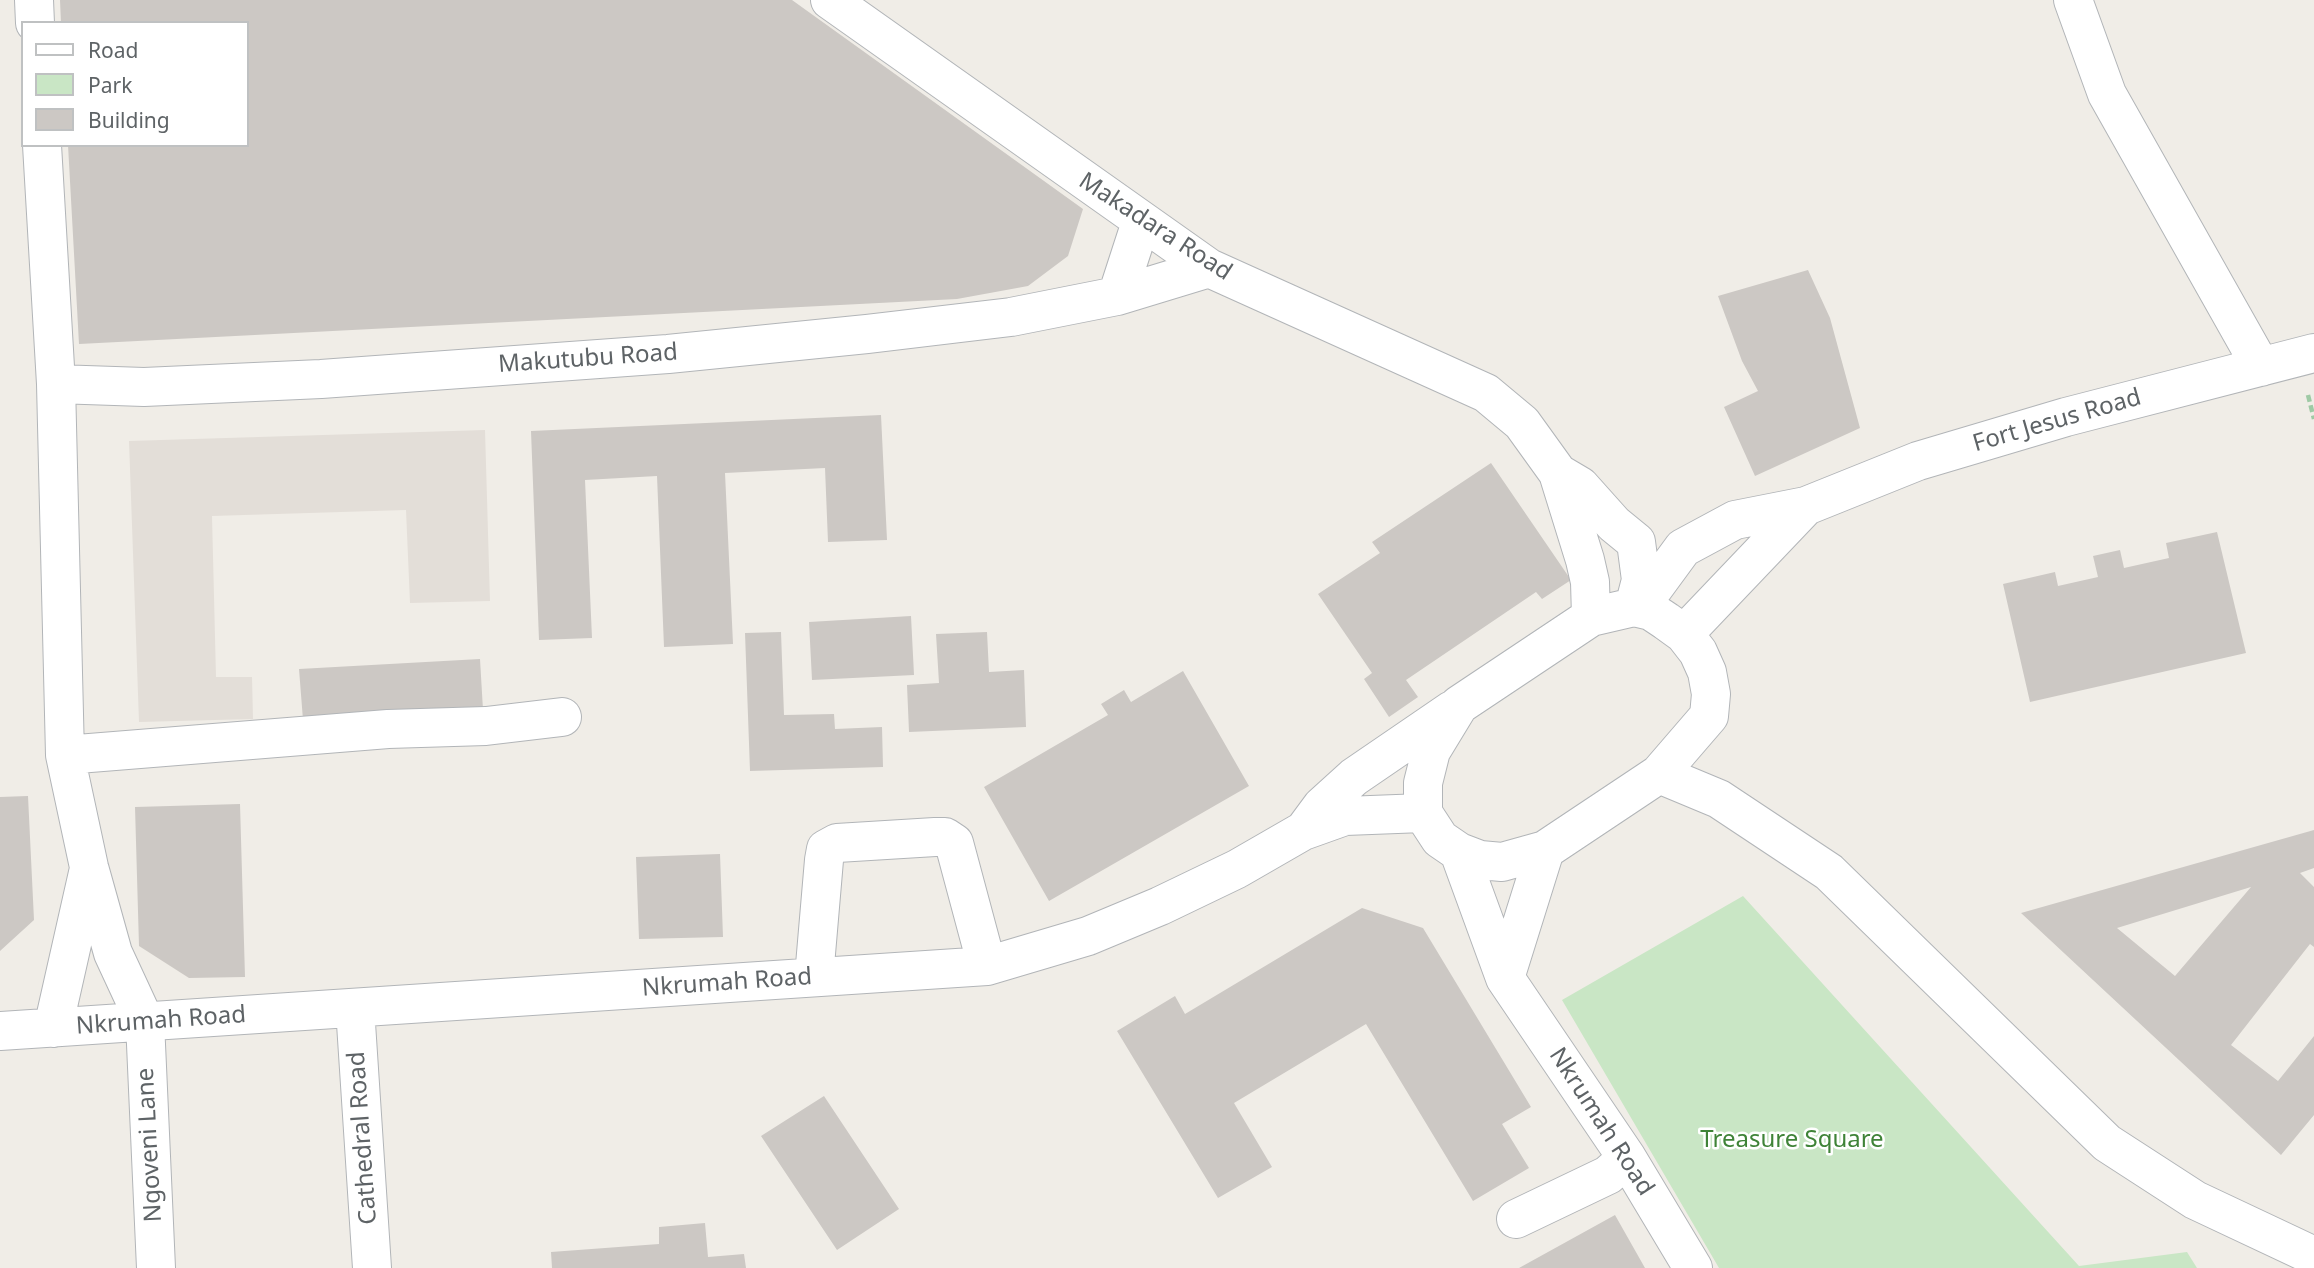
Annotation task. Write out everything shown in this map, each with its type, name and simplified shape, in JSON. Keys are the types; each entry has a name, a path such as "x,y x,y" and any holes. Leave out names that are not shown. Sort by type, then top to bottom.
{"street":[{"path":"34,0 35,21"},
{"name":"Makadara Road","path":"830,0 1209,268 1486,393 1522,423 1558,473 1585,560 1591,617"},
{"path":"2073,0 2108,94 2261,367"},
{"path":"42,147 56,384 65,755 89,867 113,953 145,1022"},
{"path":"1117,296 1141,222"},
{"name":"Makutubu Road","path":"56,384 144,387 307,380 667,354 1011,317 1117,296 1209,268"},
{"name":"Fort Jesus Road","path":"1637,608 1683,548 1735,520 1806,506 1918,461 2066,417 2314,353"},
{"name":"Makadara Road","path":"1558,473 1580,486 1614,524 1636,542 1641,580 1637,608"},
{"name":"Fort Jesus Road","path":"1684,634 1806,506"},
{"path":"1303,831 1322,806 1354,777 1399,744 1591,617 1637,608 1651,611 1684,634 1699,652 1707,672 1711,694 1709,716 1659,774 1545,850 1502,862 1480,860 1459,852 1440,839 1423,813 1423,783 1431,751 1459,705"},
{"path":"65,755 388,729 486,726 562,717"},
{"path":"1659,774 1718,799 1829,872 2108,1143 2195,1200 2314,1256"},
{"name":"Nkrumah Road","path":"0,1031 987,966 1088,936 1160,906 1237,869 1303,831 1345,816 1423,813"},
{"path":"814,977 824,860 827,849 837,843 935,837 945,837 954,843 987,966"},
{"path":"1505,978 1545,850"},
{"name":"Nkrumah Road","path":"1459,852 1505,978 1627,1158 1693,1268"},
{"path":"53,1028 89,867"},
{"name":"Cathedral Road","path":"355,1008 372,1268"},
{"name":"Ngoveni Lane","path":"145,1022 156,1268"},
{"path":"1516,1219 1608,1175 1627,1158"}],"shaded area":[{"path":"485,430 490,601 410,603 406,510 212,516 216,677 252,677 253,719 139,722 129,441"}],"green space":[{"name":"Treasure Square","path":"1743,896 2079,1266 2187,1252 2197,1268 1719,1268 1562,1000"}],"building":[{"path":"60,0 792,0 1083,209 1068,256 1028,286 957,299 79,344 68,147 248,147 248,21 61,21"},
{"path":"1808,270 1830,318 1860,428 1755,476 1724,407 1758,391 1742,361 1718,296"},
{"path":"881,415 887,540 828,542 825,468 725,473 733,644 664,647 657,476 585,480 592,638 539,640 531,431"},
{"path":"1491,463 1571,580 1542,599 1536,592 1406,680 1418,697 1389,717 1364,679 1372,673 1318,594 1380,553 1372,542"},
{"path":"2217,532 2246,653 2030,702 2003,584 2055,572 2058,586 2098,577 2093,556 2120,550 2124,568 2169,558 2166,543"},
{"path":"911,616 914,675 812,680 809,622"},
{"path":"781,632 784,715 834,714 835,729 882,727 883,767 750,771 745,633"},
{"path":"987,632 989,672 1024,670 1026,727 909,732 907,685 939,683 936,634"},
{"path":"480,659 483,710 303,720 299,669"},
{"path":"1183,671 1249,786 1049,901 984,787 1108,715 1101,704 1124,690 1131,702"},
{"path":"28,796 34,920 0,951 0,797"},
{"path":"240,804 245,977 189,978 139,946 135,807"},
{"path":"2314,830 2314,868 2300,873 2314,887 2314,947 2310,944 2231,1045 2278,1081 2314,1036 2314,1115 2281,1155 2021,913","holes":["2251,887 2175,976 2117,928"]},
{"path":"720,854 723,937 639,939 636,857"},
{"path":"1362,908 1423,928 1531,1107 1502,1124 1529,1168 1473,1201 1366,1024 1234,1103 1272,1167 1218,1198 1117,1031 1175,996 1185,1014"},
{"path":"824,1096 899,1209 837,1250 761,1136"},
{"path":"1615,1215 1645,1268 1519,1268"},
{"path":"705,1223 708,1257 744,1254 746,1268 552,1268 551,1252 659,1244 659,1227"}]}
